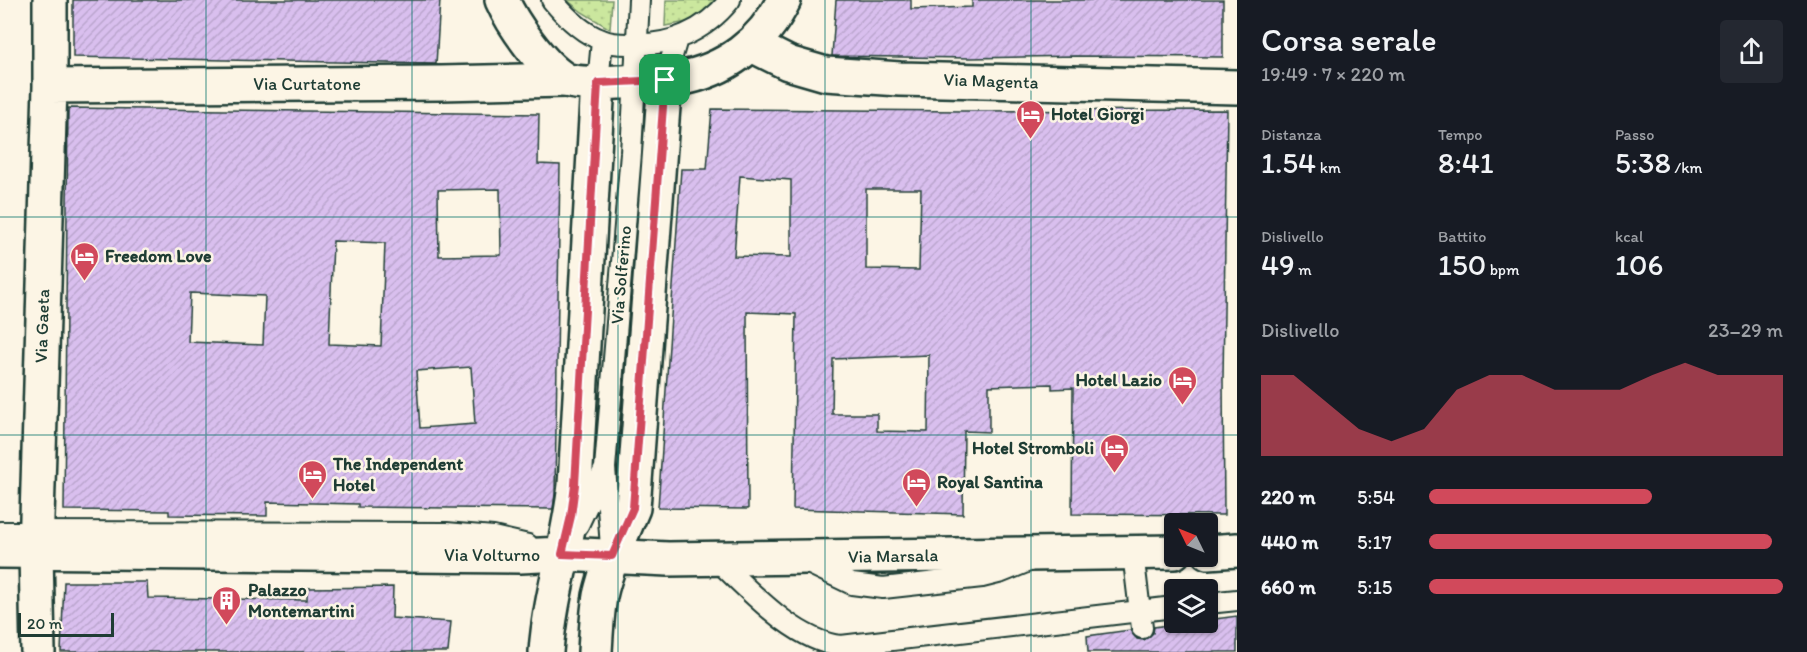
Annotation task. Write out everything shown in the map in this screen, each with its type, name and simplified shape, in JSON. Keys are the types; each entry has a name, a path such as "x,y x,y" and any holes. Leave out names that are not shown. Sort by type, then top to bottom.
{"street":[{"name":"Via Gaeta","path":"38,652 36,541 50,86 50,0"},
{"path":"502,0 521,34 545,62 565,80"},
{"name":"Via Curtatone","path":"50,86 650,81 709,71 737,56 752,45 774,19 784,0"},
{"name":"Via Magenta","path":"752,45 788,63 826,74 912,79 1237,87"},
{"name":"Via Solferino","path":"612,556 633,508 650,81"},
{"name":"Via Solferino","path":"562,554 571,516 575,485 598,83"},
{"name":"Via Volturno","path":"0,551 36,541 520,556 562,554 612,556"},
{"path":"1218,551 1237,550"},
{"name":"Via Marsala","path":"612,556 715,558 1164,552"},
{"path":"546,652 553,596 562,554"},
{"path":"595,652 600,598 612,556"}],"lane":[{"path":"552,0 580,28 602,41 637,45 677,39 708,22 730,0"},
{"path":"639,0 637,45 650,81"},
{"path":"650,81 677,39"},
{"path":"598,83 602,41"},
{"name":"Via Solferino","path":"612,556 605,468 650,81"},
{"name":"Via Solferino","path":"562,554 605,468"},
{"name":"Via Volturno","path":"0,532 36,541"},
{"path":"1133,553 1141,620"},
{"path":"715,558 754,595 793,626 815,640 832,645 850,646 1141,620 1164,611"},
{"path":"1218,602 1237,600"}],"green space":[{"path":"567,0 612,0 610,29 582,12"},
{"path":"666,0 718,0 692,21 665,26"}],"building":[{"path":"73,0 440,0 436,64 73,57"},
{"path":"836,0 911,0 911,9 972,7 972,0 1223,0 1223,57 832,56"},
{"path":"68,108 539,114 538,164 560,165 553,509 358,507 358,504 267,502 267,516 169,515 169,511 64,510","holes":["500,189 501,255 439,256 438,190","333,241 385,243 381,346 329,344","190,293 265,296 263,345 188,342","471,367 475,424 420,428 416,371"]},
{"path":"712,109 1227,110 1223,379 1224,515 1218,515 1218,513 1072,514 1073,388 1052,389 1052,384 989,386 989,432 964,431 963,514 793,509 796,314 747,312 748,509 658,508 681,169 707,169","holes":["740,176 791,180 791,257 734,256","866,189 921,189 919,270 866,269","929,355 928,432 877,431 877,414 832,414 833,359"]},
{"name":"Palazzo Montemartini","path":"64,582 147,582 148,598 307,600 307,588 393,587 392,618 451,622 448,652 61,652"},
{"path":"1237,616 1237,652 1088,652 1087,636 1130,630 1137,639 1144,640 1153,633 1154,627 1164,626 1164,633 1218,633 1218,619"}],"place":[{"name":"Hotel Giorgi","path":"1030,140"},
{"name":"Freedom Love","path":"84,282"},
{"name":"Hotel Lazio","path":"1183,406"},
{"name":"Hotel Stromboli","path":"1115,474"},
{"name":"The Independent Hotel","path":"312,500"},
{"name":"Royal Santina","path":"916,508"},
{"name":"Palazzo Montemartini","path":"227,626"}],"route":[{"path":"665,80 633,508 612,556 562,554 571,516 575,485 598,83 665,80"}]}
